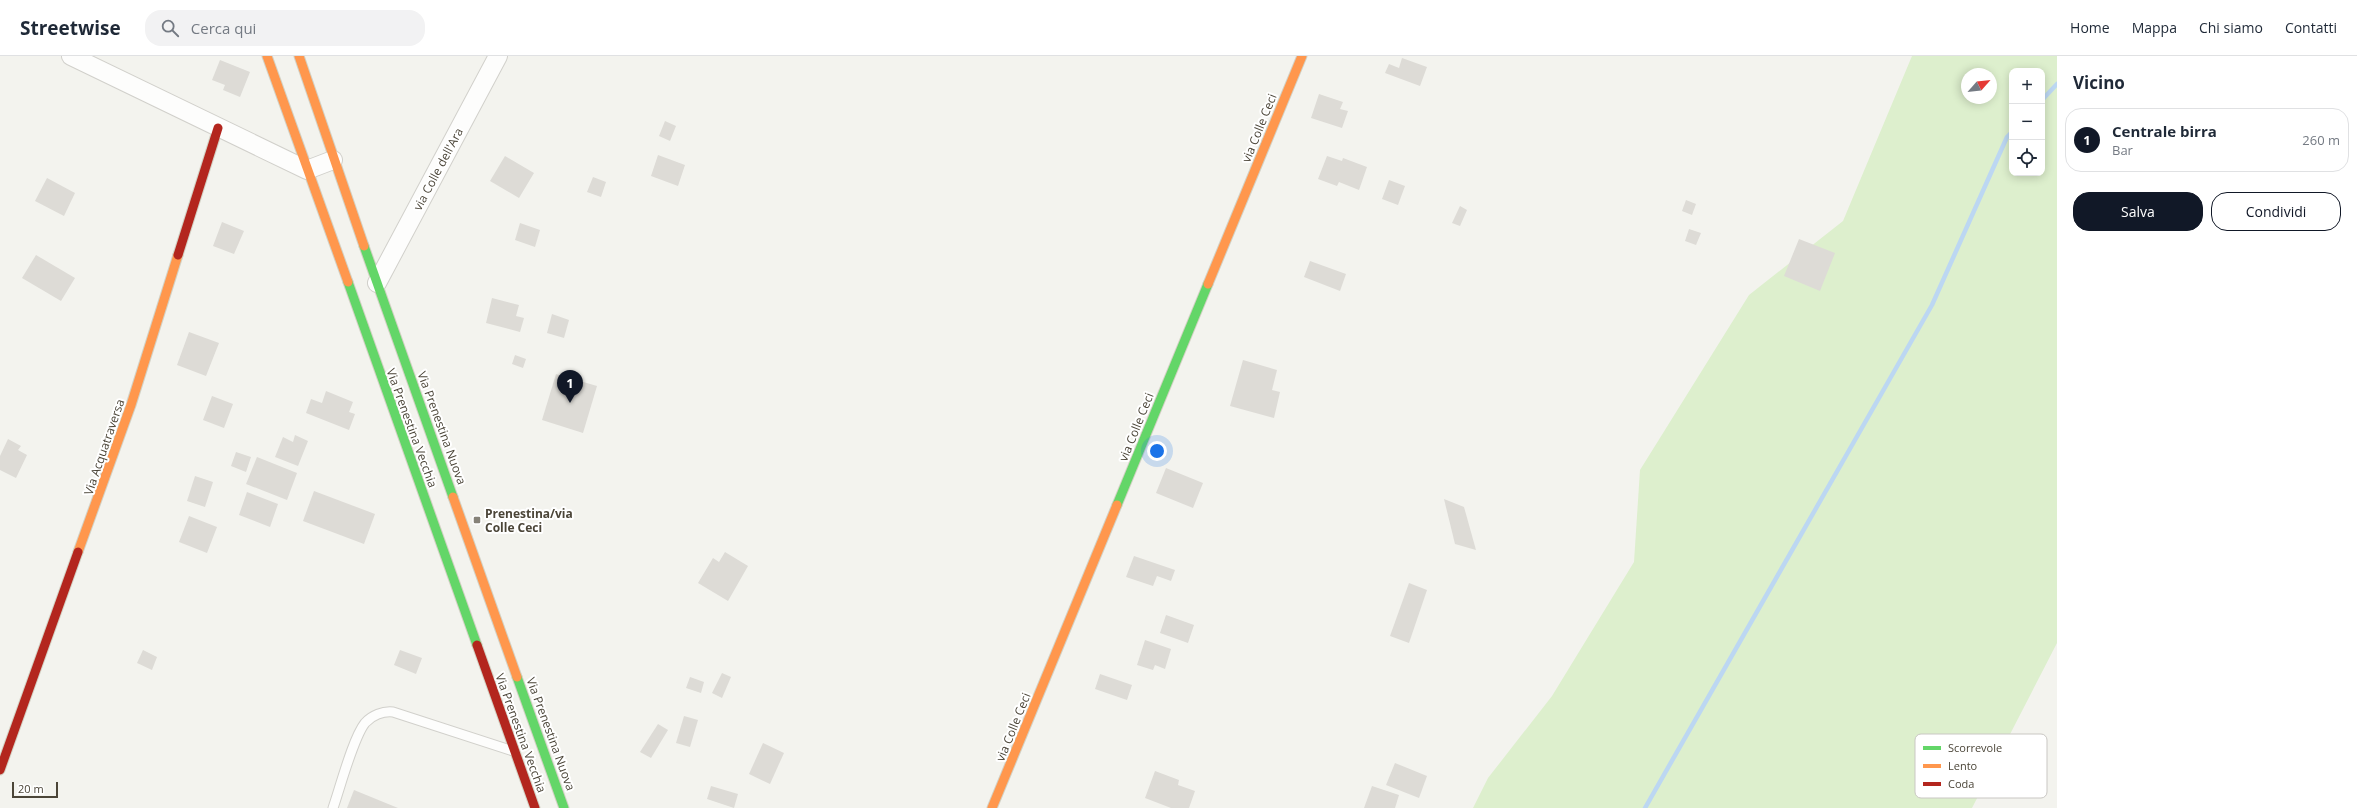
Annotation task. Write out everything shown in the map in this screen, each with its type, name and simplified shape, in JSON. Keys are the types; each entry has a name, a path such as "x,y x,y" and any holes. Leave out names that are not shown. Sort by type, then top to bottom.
{"street":[{"path":"71,56 307,170 333,160"},
{"name":"Via Prenestina Vecchia","path":"267,56 535,808"},
{"name":"Via Prenestina Nuova","path":"299,56 333,160 564,808"},
{"name":"via Colle dell'Ara","path":"377,283 498,56"},
{"name":"via Colle Ceci","path":"992,808 1302,56"},
{"name":"Via Acquatraversa","path":"0,770 131,405 218,128"}],"lane":[{"path":"333,808 359,733 368,721 384,712 393,712 515,752"}],"green space":[{"path":"1912,56 2057,56 2057,643 2010,734 1915,734 1915,798 1977,798 1972,808 1473,808 1488,778 1552,696 1634,562 1640,470 1749,295 1843,221"}],"building":[{"path":"1402,58 1427,67 1420,86 1385,73 1389,64 1399,68"},
{"path":"220,60 250,72 240,97 223,90 225,85 212,80"},
{"path":"1319,94 1343,102 1340,109 1348,111 1342,128 1311,118"},
{"path":"665,121 676,126 670,141 659,136"},
{"path":"658,155 685,165 678,186 651,176"},
{"path":"505,156 534,173 519,198 490,181"},
{"path":"1327,156 1342,161 1343,158 1367,167 1359,190 1339,182 1337,186 1318,179"},
{"path":"593,177 606,182 601,197 587,192"},
{"path":"47,178 75,193 64,216 35,201"},
{"path":"1389,180 1405,186 1398,205 1382,199"},
{"path":"1686,200 1696,204 1692,215 1682,211"},
{"path":"1460,206 1467,210 1460,226 1452,223"},
{"path":"222,222 244,231 234,254 213,246"},
{"path":"520,223 540,230 535,247 515,240"},
{"path":"1689,229 1701,233 1696,245 1685,241"},
{"path":"1799,239 1835,253 1820,291 1784,276"},
{"path":"36,255 75,278 61,301 22,278"},
{"path":"1310,261 1346,274 1340,291 1304,277"},
{"path":"492,298 519,305 516,316 524,318 520,332 486,323"},
{"path":"552,314 569,320 564,338 547,333"},
{"path":"189,332 219,343 206,376 177,365"},
{"path":"515,355 526,359 523,368 512,364"},
{"path":"1243,360 1277,370 1272,390 1280,392 1274,418 1230,406"},
{"path":"556,374 597,386 583,433 542,420"},
{"path":"326,391 353,402 349,412 355,414 349,430 306,413 311,399 322,403"},
{"path":"212,396 233,404 224,428 203,420"},
{"path":"295,435 308,441 298,466 275,457 283,437 293,442"},
{"path":"8,439 21,446 18,450 27,455 16,478 0,470 0,456"},
{"path":"236,452 251,457 246,472 231,466"},
{"path":"257,457 297,473 287,500 246,484"},
{"path":"1166,468 1203,483 1193,508 1156,493"},
{"path":"195,476 213,482 205,507 187,501"},
{"path":"314,491 375,514 364,544 303,521"},
{"path":"247,492 278,504 270,527 239,515"},
{"path":"1444,499 1464,507 1476,550 1455,544"},
{"path":"189,516 217,527 207,553 179,542"},
{"path":"725,552 748,566 728,601 698,583 713,558 719,562"},
{"path":"1134,556 1175,570 1171,581 1157,576 1153,586 1126,577"},
{"path":"1409,583 1427,590 1409,643 1390,636"},
{"path":"1166,615 1194,625 1188,643 1160,633"},
{"path":"1145,640 1171,649 1165,669 1155,665 1153,670 1137,665"},
{"path":"143,650 157,657 152,670 137,663"},
{"path":"400,650 422,658 416,674 394,665"},
{"path":"722,673 731,677 722,698 712,693"},
{"path":"1100,674 1132,685 1127,700 1095,689"},
{"path":"690,677 704,682 701,693 686,688"},
{"path":"684,716 698,720 690,747 676,743"},
{"path":"658,724 668,730 651,758 640,752"},
{"path":"763,743 784,753 770,784 749,774"},
{"path":"1395,763 1427,776 1419,798 1386,785"},
{"path":"1155,771 1179,780 1178,785 1195,791 1189,808 1171,808 1145,798"},
{"path":"711,786 738,794 734,808 707,799"},
{"path":"1372,786 1399,795 1395,808 1364,808"},
{"path":"354,790 398,808 347,808"}],"waterway":[{"path":"2045,97 2057,84"},
{"path":"1645,808 1932,305 2009,135"}],"traffic: fast":[{"path":"364,246 453,497"},
{"path":"348,282 477,645"},
{"path":"1117,505 1208,284"},
{"path":"517,677 564,808"}],"traffic: slow":[{"path":"267,56 348,282"},
{"path":"299,56 364,246"},
{"path":"1208,284 1302,56"},
{"path":"78,552 131,405 178,255"},
{"path":"453,497 517,677"},
{"path":"992,808 1117,505"}],"traffic: jam":[{"path":"178,255 218,128"},
{"path":"0,770 78,552"},
{"path":"477,645 535,808"}],"place":[{"name":"Centrale birra","path":"570,403"},
{"name":"Prenestina/via Colle Ceci","path":"477,520"}]}
